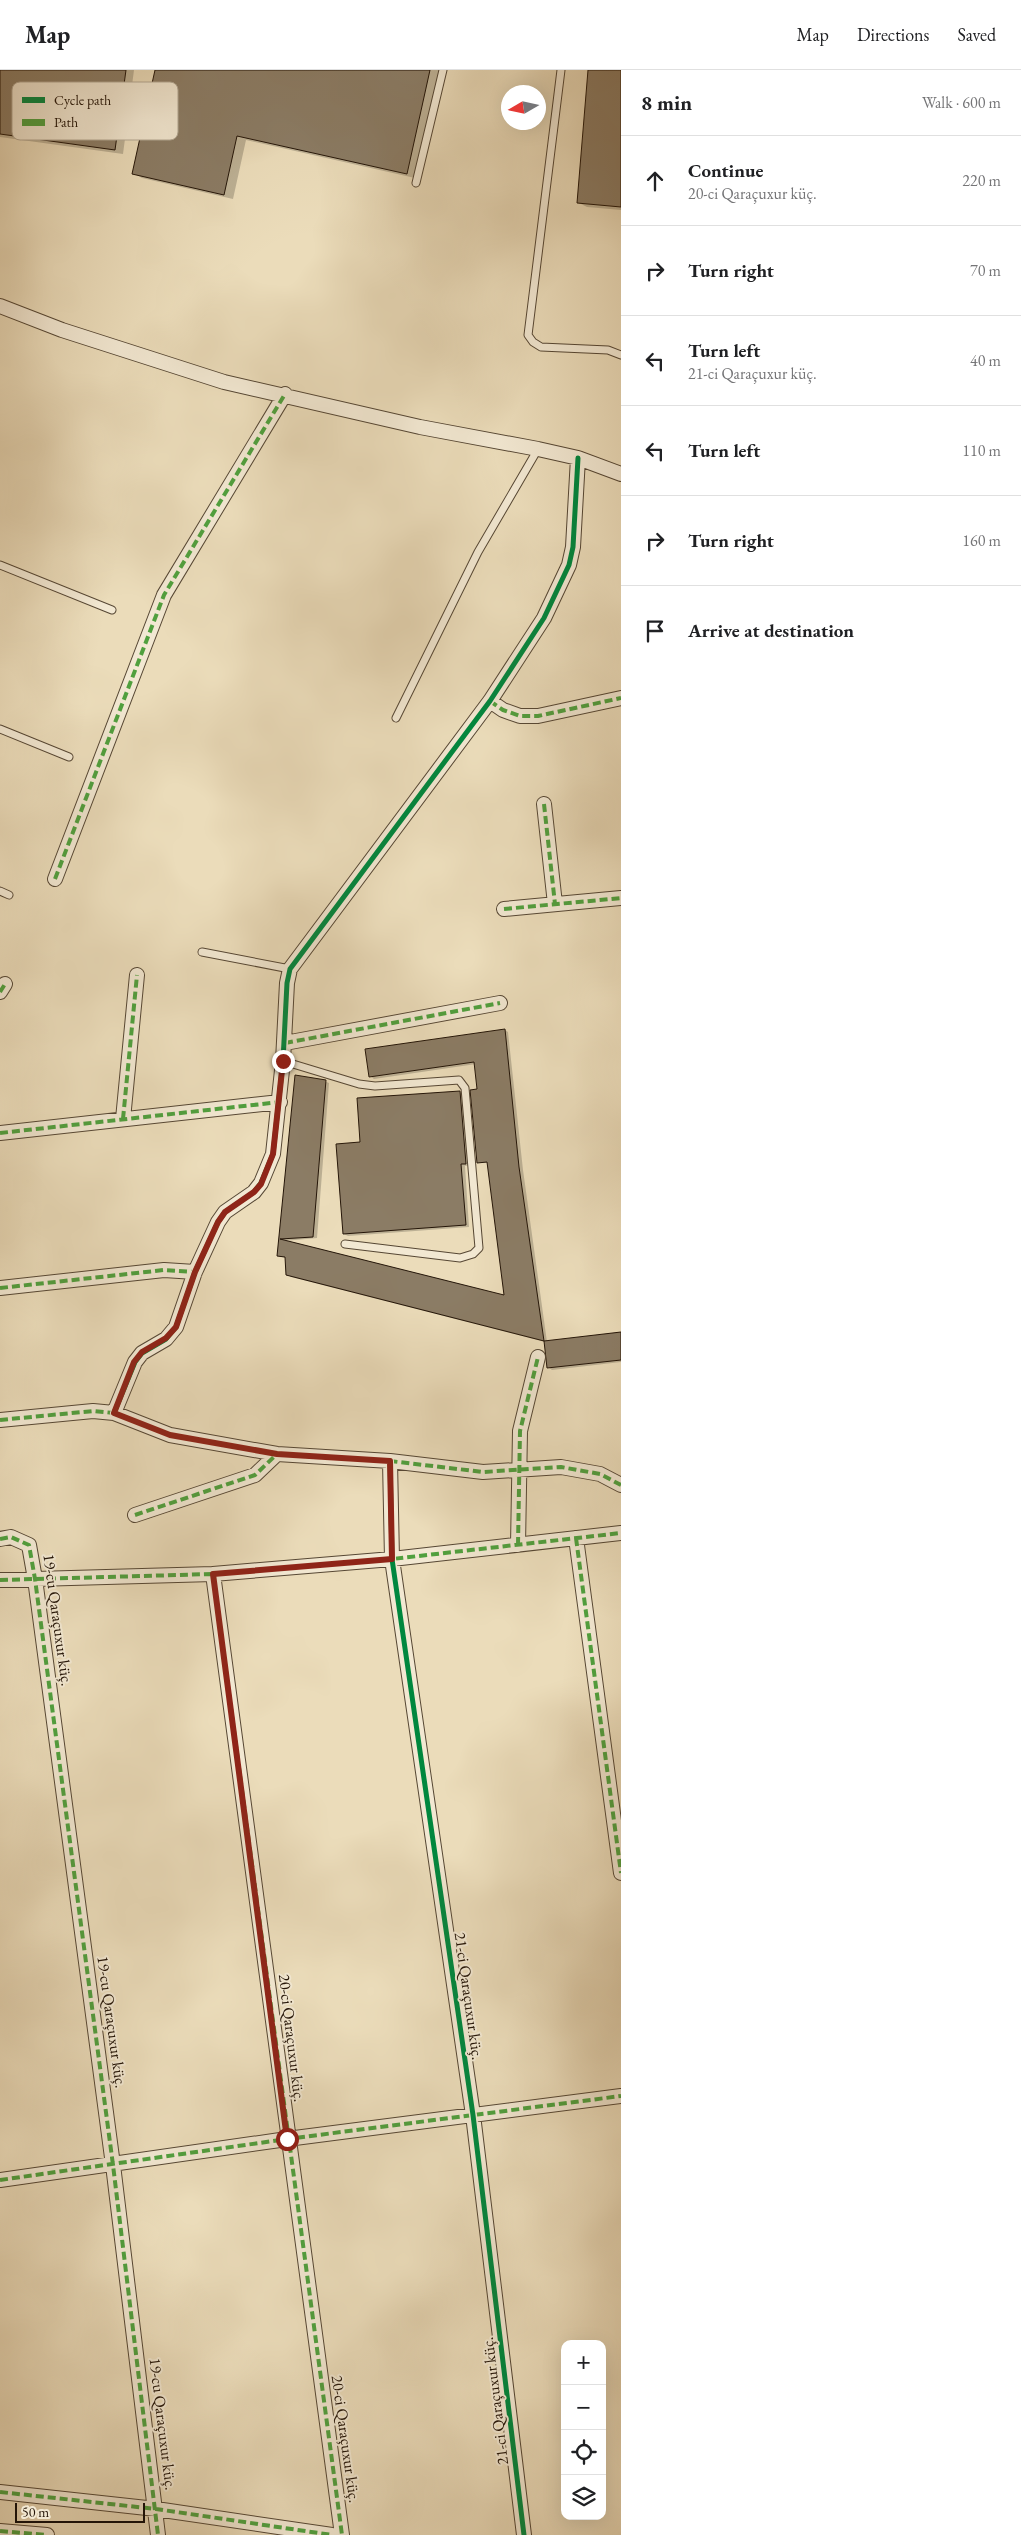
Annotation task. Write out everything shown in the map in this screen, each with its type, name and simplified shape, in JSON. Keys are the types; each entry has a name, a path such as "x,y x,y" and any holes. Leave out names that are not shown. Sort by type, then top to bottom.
{"street":[{"path":"0,306 62,330 224,382 285,394 420,427 578,458 621,474"},
{"path":"55,879 164,596 285,394"},
{"path":"114,1413 134,1362 142,1352 166,1338 176,1327 195,1272 218,1222 225,1212 254,1192 261,1184 273,1154 280,1102 287,983 290,969 490,701 544,618 569,565 573,547 578,458"},
{"path":"490,701 503,710 520,716 538,716 621,698"},
{"path":"544,804 555,904"},
{"path":"504,909 621,898"},
{"path":"123,1119 136,975"},
{"path":"284,1043 500,1003"},
{"path":"0,1133 280,1102"},
{"path":"0,1288 164,1270 195,1272"},
{"path":"518,1545 520,1432 538,1357"},
{"path":"0,1420 67,1412 93,1411 114,1413 170,1435 277,1454 390,1461 483,1472 562,1467 587,1470 621,1485"},
{"path":"135,1515 255,1474 277,1454"},
{"name":"21-ci Qaraçuxur küç.","path":"390,1461 392,1559 473,2115 524,2535"},
{"path":"0,1580 213,1574 392,1559 621,1533"},
{"name":"19-cu Qaraçuxur küç.","path":"0,1539 11,1537 29,1545 35,1579 114,2165 158,2535"},
{"path":"576,1538 621,1873"},
{"name":"20-ci Qaraçuxur küç.","path":"213,1574 287,2139 342,2535"},
{"path":"0,2180 287,2139 621,2096"},
{"path":"0,2492 156,2509 332,2535"},
{"path":"0,2531 47,2535"}],"lane":[{"path":"416,183 443,70"},
{"path":"561,70 528,335 533,342 541,347 608,350 621,355"},
{"path":"396,718 478,552 538,449"},
{"path":"0,565 112,610"},
{"path":"0,729 69,757"},
{"path":"0,891 9,895"},
{"path":"202,952 290,969"},
{"path":"283,1061 359,1084 375,1086 459,1080 466,1088 479,1248 473,1254 460,1258 345,1244"}],"building":[{"path":"0,70 126,70 124,82 12,82 12,136 0,134"},
{"path":"155,70 430,70 407,174 237,136 224,195 132,174 140,140 178,140 178,82 152,82"},
{"path":"588,70 621,70 621,207 577,203"},
{"path":"43,140 116,140 115,150"},
{"path":"505,1029 519,1167 544,1341 286,1275 285,1257 277,1256 295,1075 326,1080 313,1237 280,1239 504,1295 487,1162 477,1163 470,1090 477,1089 474,1062 369,1077 365,1049"},
{"path":"460,1091 466,1164 461,1164 466,1225 343,1234 336,1144 360,1142 357,1098"},
{"path":"621,1332 621,1360 547,1368 544,1341"}],"marked path":[{"path":"55,879 164,595 285,394"},
{"path":"490,701 503,710 520,716 538,716 621,698"},
{"path":"544,804 555,904"},
{"path":"504,909 621,898"},
{"path":"123,1119 137,975"},
{"path":"0,992 5,984"},
{"path":"285,1043 500,1003"},
{"path":"0,1133 280,1102"},
{"path":"0,1288 164,1270 195,1272"},
{"path":"518,1545 520,1431 538,1357"},
{"path":"0,1420 93,1411 114,1413 170,1435 277,1454 390,1461 483,1472 561,1467 600,1474 621,1485"},
{"path":"135,1515 255,1475 277,1454"},
{"path":"0,1580 213,1574 392,1559 621,1533"},
{"path":"0,1539 11,1537 29,1545 35,1579 113,2165 158,2535"},
{"path":"576,1538 621,1873"},
{"path":"213,1574 342,2535"},
{"path":"0,2180 287,2139 621,2096"},
{"path":"0,2492 156,2509 332,2535"},
{"path":"0,2531 47,2535"}],"cycle path":[{"path":"114,1413 135,1362 142,1353 166,1339 176,1327 195,1272 218,1222 225,1212 254,1192 261,1183 273,1154 283,1061 287,983 290,969 490,701 544,618 569,565 573,547 578,458"},
{"path":"390,1461 392,1559 473,2115 524,2535"}],"route":[{"path":"283,1061 273,1154 261,1184 254,1192 225,1212 218,1222 195,1272 176,1327 166,1338 142,1352 134,1362 114,1413 170,1435 277,1454 390,1461 392,1559 213,1574 287,2139"}]}
